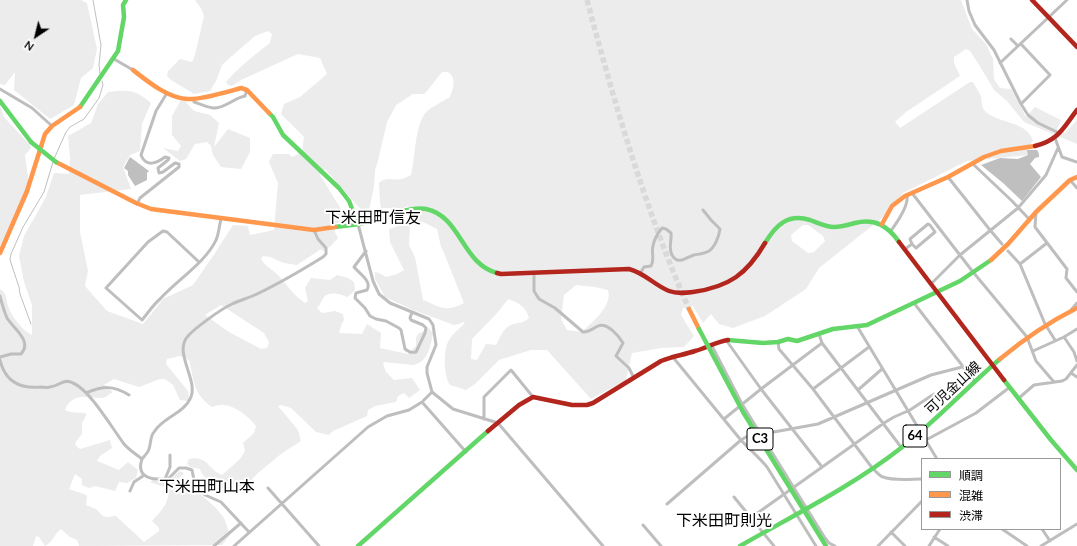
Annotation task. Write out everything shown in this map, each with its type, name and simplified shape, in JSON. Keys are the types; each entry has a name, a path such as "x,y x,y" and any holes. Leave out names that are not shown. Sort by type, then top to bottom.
{"main road":[{"path":"0,253 27,191 45,134 52,126 82,106 118,51 124,17 123,4 126,0"},
{"path":"1032,0 1077,47"},
{"path":"133,70 154,86 167,93 185,99 194,99 241,88 247,90 273,117 283,135 293,146 339,188 349,201 358,224"},
{"path":"0,101 32,142 56,162 137,204 151,209 314,230 358,224 410,210 431,210 452,225 478,263 485,269 501,274 629,269 641,272 674,293 706,291 728,283 744,271 755,259 777,226 789,219 804,219 836,227 868,220 882,224 932,283 993,366 1051,440 1077,468"},
{"path":"882,224 896,201 907,195 948,177 984,157 1001,151 1036,146 1055,138 1077,110"},
{"path":"358,546 498,423 529,398 533,396 571,404 586,405 672,356 693,352 711,344 726,340 764,343 798,340 833,329 871,323 960,281 973,272 998,254 1036,212 1070,180 1077,177"},
{"name":"可児金山線","path":"740,546 808,509 859,478 921,432 1027,337 1060,315 1077,308"},
{"name":"C3","path":"689,309 743,412 788,487 826,546"}],"street":[{"path":"967,0 975,25 994,50 1020,104 1028,115 1038,123 1059,134"},
{"path":"1000,63 1067,0"},
{"path":"1011,39 1020,45 1050,75 1020,104"},
{"path":"114,59 133,70"},
{"path":"194,99 194,102 220,108 233,100 245,96 247,90"},
{"path":"1,91 32,108 52,126"},
{"path":"137,204 140,198 179,167 179,164 175,163 163,172 159,173 158,168 169,158 164,157 154,164 151,164 142,159 141,155 156,111 167,93"},
{"path":"1055,138 1062,157 1077,162"},
{"path":"932,283 960,255 1018,208 1046,175 1058,148"},
{"path":"973,164 1029,219"},
{"path":"948,177 1002,244"},
{"path":"1070,180 1077,188"},
{"path":"912,193 973,272 1027,337 1036,361 1054,382"},
{"path":"890,232 908,199 907,195"},
{"path":"641,272 644,267 651,266 654,262 653,245 662,228 671,233 670,252 677,260 685,260 708,252 712,249 720,229 703,210"},
{"path":"1036,212 1035,227 1067,269 1066,278 1077,292"},
{"path":"199,262 163,230 148,242 106,288 142,320 160,299 199,262 213,247 217,238 221,219"},
{"path":"358,224 373,281 379,294 390,303 429,319 434,328 436,344 427,367 432,392 453,409 498,423 603,546"},
{"path":"928,224 930,225 935,232 916,248 912,244 910,238 928,224"},
{"path":"143,476 141,469 142,459 149,449 153,433 160,424 188,404 192,396 191,382 183,349 183,344 188,336 231,304 256,294 296,274 323,257 326,254 326,248 318,239 314,230"},
{"path":"1020,264 1047,243"},
{"path":"905,250 912,244"},
{"path":"366,251 354,267 369,284 367,290 356,293 355,298 365,308 370,316 386,321 399,328 401,330 405,349 409,352 416,352 426,328 411,320 410,318 412,312"},
{"path":"1008,251 1020,264 1045,324 1055,340"},
{"path":"534,273 534,291 539,299 555,308 583,332 589,332 599,326 604,326 615,333 623,343 616,356 629,368 634,378"},
{"path":"0,296 4,312 11,324 21,334 24,340 24,351 21,354 11,354 0,357"},
{"path":"914,303 975,382"},
{"path":"1070,311 1077,303"},
{"path":"857,326 936,458"},
{"path":"1033,351 1064,337 1077,329"},
{"path":"819,334 822,343 901,447"},
{"path":"1064,337 1074,352 1077,362"},
{"path":"726,340 761,389 822,466"},
{"path":"778,342 780,349 813,389 873,468 884,478 921,480"},
{"path":"724,419 792,364 822,343"},
{"path":"711,344 742,404 825,538 829,543 835,546"},
{"path":"813,389 869,346"},
{"path":"672,356 741,440 755,455 759,456 815,546 825,538"},
{"path":"0,360 4,372 10,379 24,386 32,388 49,388 62,382 68,381 74,383 86,393 124,444 142,459"},
{"path":"1019,398 1034,385 1062,381 1077,365"},
{"path":"666,504 741,440 750,435 818,424 931,375 962,367"},
{"path":"858,390 882,369"},
{"path":"484,419 484,396 511,370 533,396"},
{"path":"1071,373 1077,377"},
{"path":"86,393 99,388 109,387 129,395"},
{"path":"926,440 976,413 1010,387"},
{"path":"234,546 368,428 387,416 409,410 422,402 432,392"},
{"path":"752,517 884,423 934,394"},
{"path":"422,402 466,452"},
{"path":"165,479 170,467 170,455"},
{"path":"767,467 777,460"},
{"path":"143,476 148,478 168,479 179,468 192,470 195,485 205,495 221,502 249,532"},
{"path":"130,491 134,482 143,476"},
{"path":"268,488 320,546"},
{"path":"734,497 752,517 774,546"},
{"path":"878,546 921,502"},
{"path":"214,546 241,523"},
{"path":"1041,546 1077,524"},
{"path":"643,525 661,546"},
{"path":"929,546 939,530"},
{"path":"1003,530 1027,546"},
{"path":"1043,530 1053,546"},
{"path":"891,532 905,546"},
{"path":"934,537 948,546"}],"shaded area":[{"path":"0,0 81,0 87,3 97,49 93,68 81,78 74,105 50,119 14,90 15,72 5,85 0,84"},
{"path":"195,0 961,0 972,29 986,44 993,59 994,79 1000,88 1011,89 1026,117 1035,107 1061,120 1057,129 1065,133 1077,120 1077,144 1024,122 1007,101 994,90 970,51 966,49 954,57 954,63 960,76 906,112 895,122 900,128 970,82 973,82 981,96 982,106 985,111 997,118 1018,125 1029,134 1033,140 1028,149 1028,155 967,161 903,193 882,218 819,268 806,289 765,316 733,328 719,324 711,314 703,323 693,306 683,308 681,315 694,336 684,347 661,348 632,353 626,380 591,399 547,350 531,350 499,360 475,384 466,390 450,385 446,376 445,364 446,346 454,334 465,323 463,322 454,325 413,310 385,297 375,279 375,272 386,277 404,270 390,242 389,229 404,224 414,214 408,206 403,208 381,208 379,183 384,180 402,179 411,175 417,133 422,117 426,112 450,97 452,91 454,84 453,77 448,72 442,72 424,94 413,94 396,105 387,122 375,170 374,187 369,210 366,213 363,212 325,169 320,175 344,214 343,220 332,226 338,238 331,246 323,251 321,249 297,265 284,263 270,257 263,256 261,259 279,276 294,294 305,303 308,301 305,288 311,278 330,280 337,275 348,278 354,282 355,290 350,295 347,297 338,294 326,295 317,308 322,313 335,311 343,314 344,320 339,333 362,334 367,324 381,333 380,348 408,354 416,346 416,338 418,334 429,328 433,333 431,343 428,353 422,361 413,365 383,363 386,372 394,380 412,378 420,390 409,398 404,393 398,396 396,402 375,406 368,410 367,416 333,431 329,435 316,432 291,408 281,405 278,406 298,430 301,441 281,454 258,473 237,495 210,481 205,477 200,469 190,467 187,464 189,459 200,459 217,473 222,475 240,459 245,451 243,443 254,433 256,426 250,419 233,407 218,405 212,407 206,402 201,397 195,386 189,360 180,356 167,359 166,364 188,391 189,397 187,401 180,400 173,385 165,379 160,379 139,387 114,379 104,385 113,392 106,397 80,397 68,404 65,410 67,411 86,413 82,423 82,434 75,443 76,446 80,449 110,440 112,448 100,456 97,461 119,470 128,462 138,470 136,478 127,483 119,482 115,491 95,486 89,488 82,485 82,479 75,474 69,489 87,496 86,505 96,509 100,514 108,517 116,516 144,542 159,531 159,528 152,521 167,502 168,497 167,488 150,482 153,480 168,482 179,471 184,473 175,483 192,494 196,490 216,508 224,518 230,535 222,545 79,546 77,540 70,537 61,529 45,546 39,537 36,536 33,546 0,546 0,289 5,294 8,306 15,319 21,327 32,335 32,305 24,282 19,256 24,236 46,197 54,173 69,174 70,158 68,136 91,123 98,104 108,92 126,91 135,93 151,103 142,124 140,151 130,155 123,167 131,189 80,195 80,232 88,271 85,286 107,311 143,324 163,299 193,285 233,225 248,226 250,235 274,230 278,183 269,162 273,154 289,154 292,157 302,152 304,137 281,114 284,104 300,97 327,74 320,58 298,54 241,80 232,86 228,85 226,82 236,71 270,43 272,34 268,31 255,36 222,65 216,81 210,91 194,94 167,76 168,71 180,59 192,62 204,16","holes":["423,222 437,229 441,247 464,303 452,308 443,308 423,300 415,257 409,245 410,226","803,225 808,225 823,236 825,241 814,252 808,253 792,241 791,235","576,285 608,290 609,296 605,308 582,332 567,330 561,319 564,295","508,299 522,306 528,314 529,318 526,320 508,326 496,345 486,344 477,360 471,359 472,339 498,312","221,305 264,333 269,342 267,348 261,349 229,332 205,315"]},
{"path":"182,98 194,111 210,115 219,123 214,147 228,129 250,138 250,152 241,169 221,167 213,155 211,146 207,142 195,144 186,159 180,161 163,148 178,151 181,146 172,135 172,116"},
{"path":"0,105 4,117 30,145 31,148 25,155 30,192 21,211 13,219 0,246"},
{"path":"1027,150 1037,150 1039,157 1035,158 1030,164 1041,177 1022,201 981,165 1000,158 1018,159 1028,155"},
{"path":"130,157 149,171 147,173 147,180 135,186 128,175 128,171 124,168"}],"waterway":[{"path":"93,0 101,45 99,65 100,74"},
{"path":"54,159 66,132 70,127 84,119 99,98 103,85 102,81"},
{"path":"31,324 10,260 11,254 23,227 44,192 53,162"}],"tunnel":[{"path":"587,0 632,156 658,233 689,309"}],"traffic: fast":[{"path":"80,107 118,51 124,17 123,5 126,0"},
{"path":"0,101 31,142"},
{"path":"269,113 273,117 283,135 339,188 349,201 358,224"},
{"path":"31,142 56,162"},
{"path":"335,227 360,224 411,209 426,209 438,213 447,221 476,260 485,268 497,273"},
{"path":"765,243 778,226 789,219 795,218 802,218 825,226 834,227 862,222 875,223 886,228 899,242"},
{"path":"728,340 763,343 778,342 788,339 797,341 833,329 867,325 960,281 991,260"},
{"path":"699,329 743,412 826,546"},
{"path":"740,546 822,500 882,462 926,427 1000,359"},
{"path":"1004,380 1051,440 1077,470"},
{"path":"358,546 488,431"}],"traffic: slow":[{"path":"133,70 158,88 180,98 193,99 241,88 247,90 269,113"},
{"path":"0,253 27,191 45,134 52,126 80,107"},
{"path":"882,224 892,206 905,196 948,177 984,157 1001,151 1035,146"},
{"path":"56,162 136,203 151,209 314,230 335,227"},
{"path":"991,260 1008,244 1036,212 1070,180 1077,177"},
{"path":"1000,359 1037,331 1077,308"},
{"path":"689,309 699,329"}],"traffic: jam":[{"path":"1032,0 1077,47"},
{"path":"1035,146 1055,137 1064,128 1077,110"},
{"path":"899,242 1004,380"},
{"path":"497,273 629,269 640,273 669,291 678,293 690,292 717,287 736,277 751,263 765,243"},
{"path":"488,431 519,405 533,397 572,405 587,405 593,403 661,361 728,340"}],"district":[{"name":"下米田町信友","path":"373,218"},
{"name":"下米田町山本","path":"207,487"},
{"name":"下米田町則光","path":"724,521"}]}
